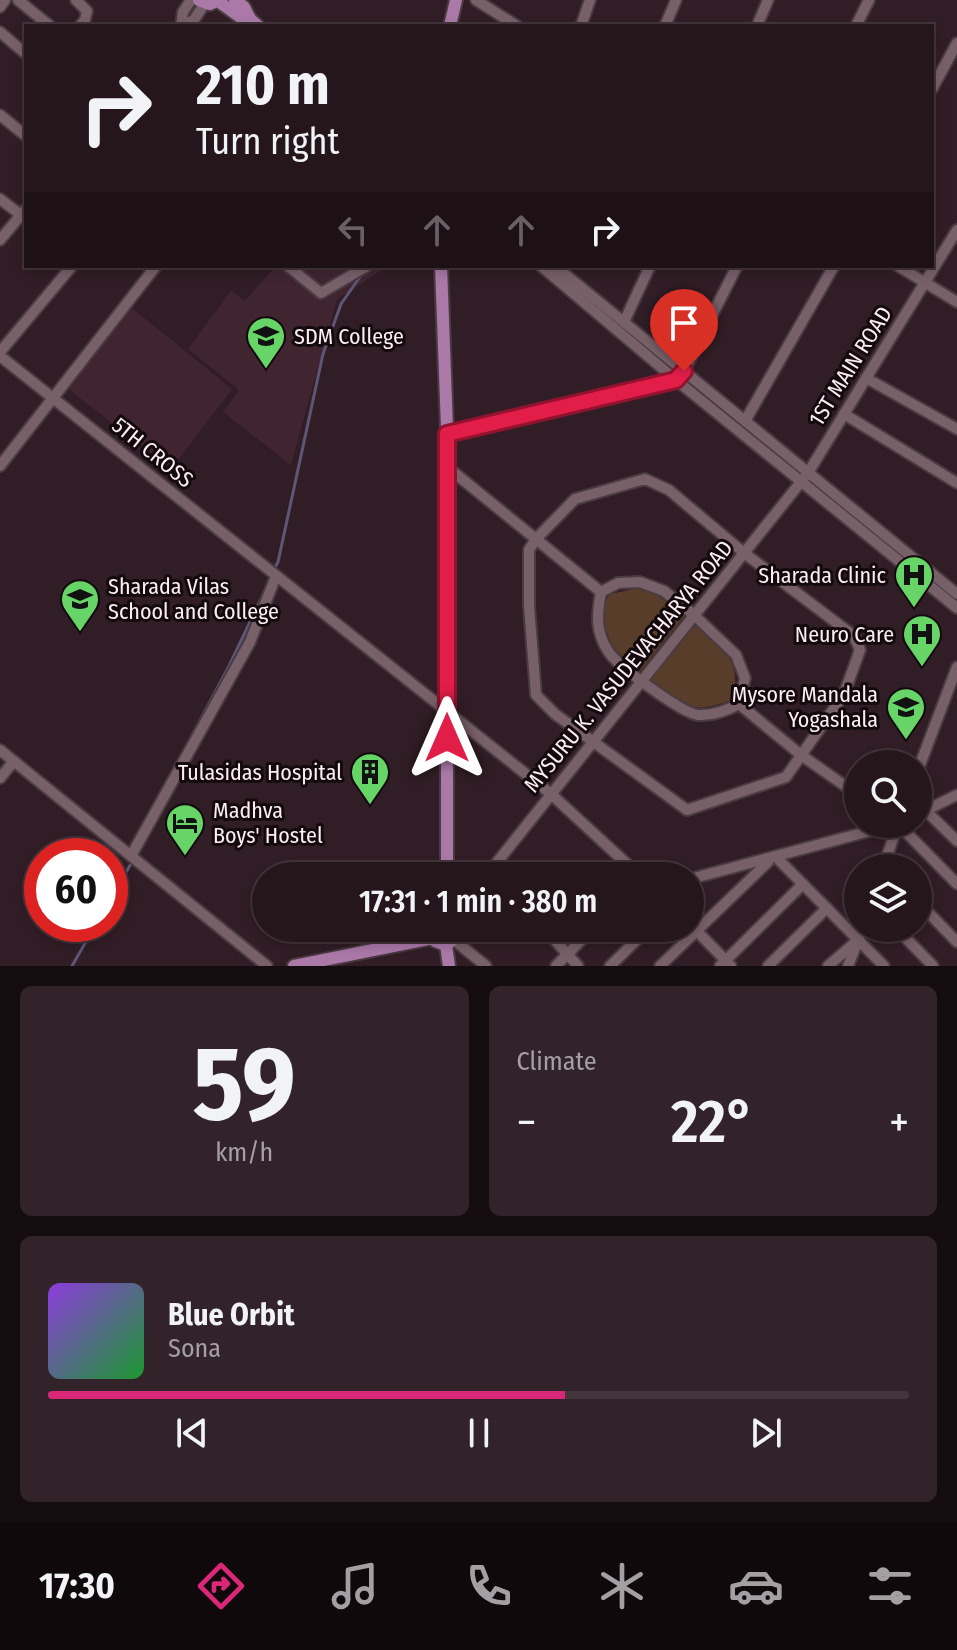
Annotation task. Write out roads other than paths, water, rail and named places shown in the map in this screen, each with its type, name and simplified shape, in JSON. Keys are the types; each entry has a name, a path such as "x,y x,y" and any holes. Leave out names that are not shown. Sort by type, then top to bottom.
{"main road":[{"path":"235,0 244,7 254,23"},
{"path":"450,24 456,0"},
{"path":"210,1 254,23"},
{"path":"441,268 447,434 447,862"},
{"path":"294,966 395,942"},
{"path":"449,966 454,942"}],"street":[{"path":"0,7 5,0"},
{"path":"18,0 48,24"},
{"path":"76,0 87,11 82,24"},
{"path":"181,24 183,12 191,0"},
{"path":"476,0 514,24"},
{"path":"582,24 590,0"},
{"path":"666,24 676,0"},
{"path":"758,24 768,0"},
{"path":"857,24 869,0"},
{"path":"185,24 194,20 210,1"},
{"path":"0,32 24,52"},
{"path":"934,84 957,43"},
{"path":"0,115 24,134"},
{"path":"0,199 24,212 0,240"},
{"name":"1ST MAIN ROAD","path":"804,476 957,230"},
{"path":"0,354 70,268"},
{"path":"0,466 154,268"},
{"path":"290,268 321,293 364,268"},
{"path":"544,268 957,594"},
{"path":"624,322 649,268"},
{"path":"447,434 680,376 736,268"},
{"path":"745,421 833,268"},
{"path":"901,268 957,302"},
{"path":"568,271 680,376 745,421 957,608"},
{"name":"5TH CROSS","path":"0,354 551,794 625,862"},
{"path":"866,378 957,429"},
{"path":"844,414 957,483"},
{"path":"446,466 601,592"},
{"name":"MYSURU K. VASUDEVACHARYA ROAD","path":"497,862 804,476"},
{"path":"645,479 669,490 744,553 854,636 860,650 844,694 786,777 687,810 555,714 536,695 529,606 529,550 575,499 645,479"},
{"path":"267,966 128,854 250,642 279,578"},
{"path":"640,582 664,591 693,614 736,655 745,678 739,704 723,713 696,715 641,680 608,653 596,618 601,592 618,583 640,582"},
{"path":"926,750 957,667"},
{"path":"739,704 801,755 844,785"},
{"path":"0,750 108,838"},
{"path":"0,778 14,761"},
{"path":"932,807 957,795"},
{"path":"932,820 957,841"},
{"path":"706,876 847,838"},
{"path":"911,838 957,884"},
{"path":"773,859 844,925"},
{"path":"704,918 773,859"},
{"path":"704,939 726,964 803,884"},
{"path":"768,966 827,908"},
{"path":"932,916 957,942"},
{"path":"464,942 486,966"},
{"path":"557,942 578,966"},
{"path":"556,966 580,942"},
{"path":"610,966 635,942"},
{"path":"660,966 680,942"},
{"path":"828,966 857,942"},
{"path":"848,966 858,942"},
{"path":"861,942 884,966"},
{"path":"910,942 933,966"}],"waterway":[{"path":"273,571 278,562 323,354 341,304 362,274"},
{"path":"188,743 269,582"},
{"path":"128,869 132,862"},
{"path":"72,966 86,942"}],"place":[{"name":"SDM College","path":"266,370"},
{"name":"Sharada Clinic","path":"914,609"},
{"name":"Sharada Vilas School and College","path":"80,633"},
{"name":"Neuro Care","path":"922,668"},
{"name":"Mysore Mandala Yogashala","path":"906,741"},
{"name":"Tulasidas Hospital","path":"370,806"},
{"name":"Madhva Boys' Hostel","path":"185,857"}]}
